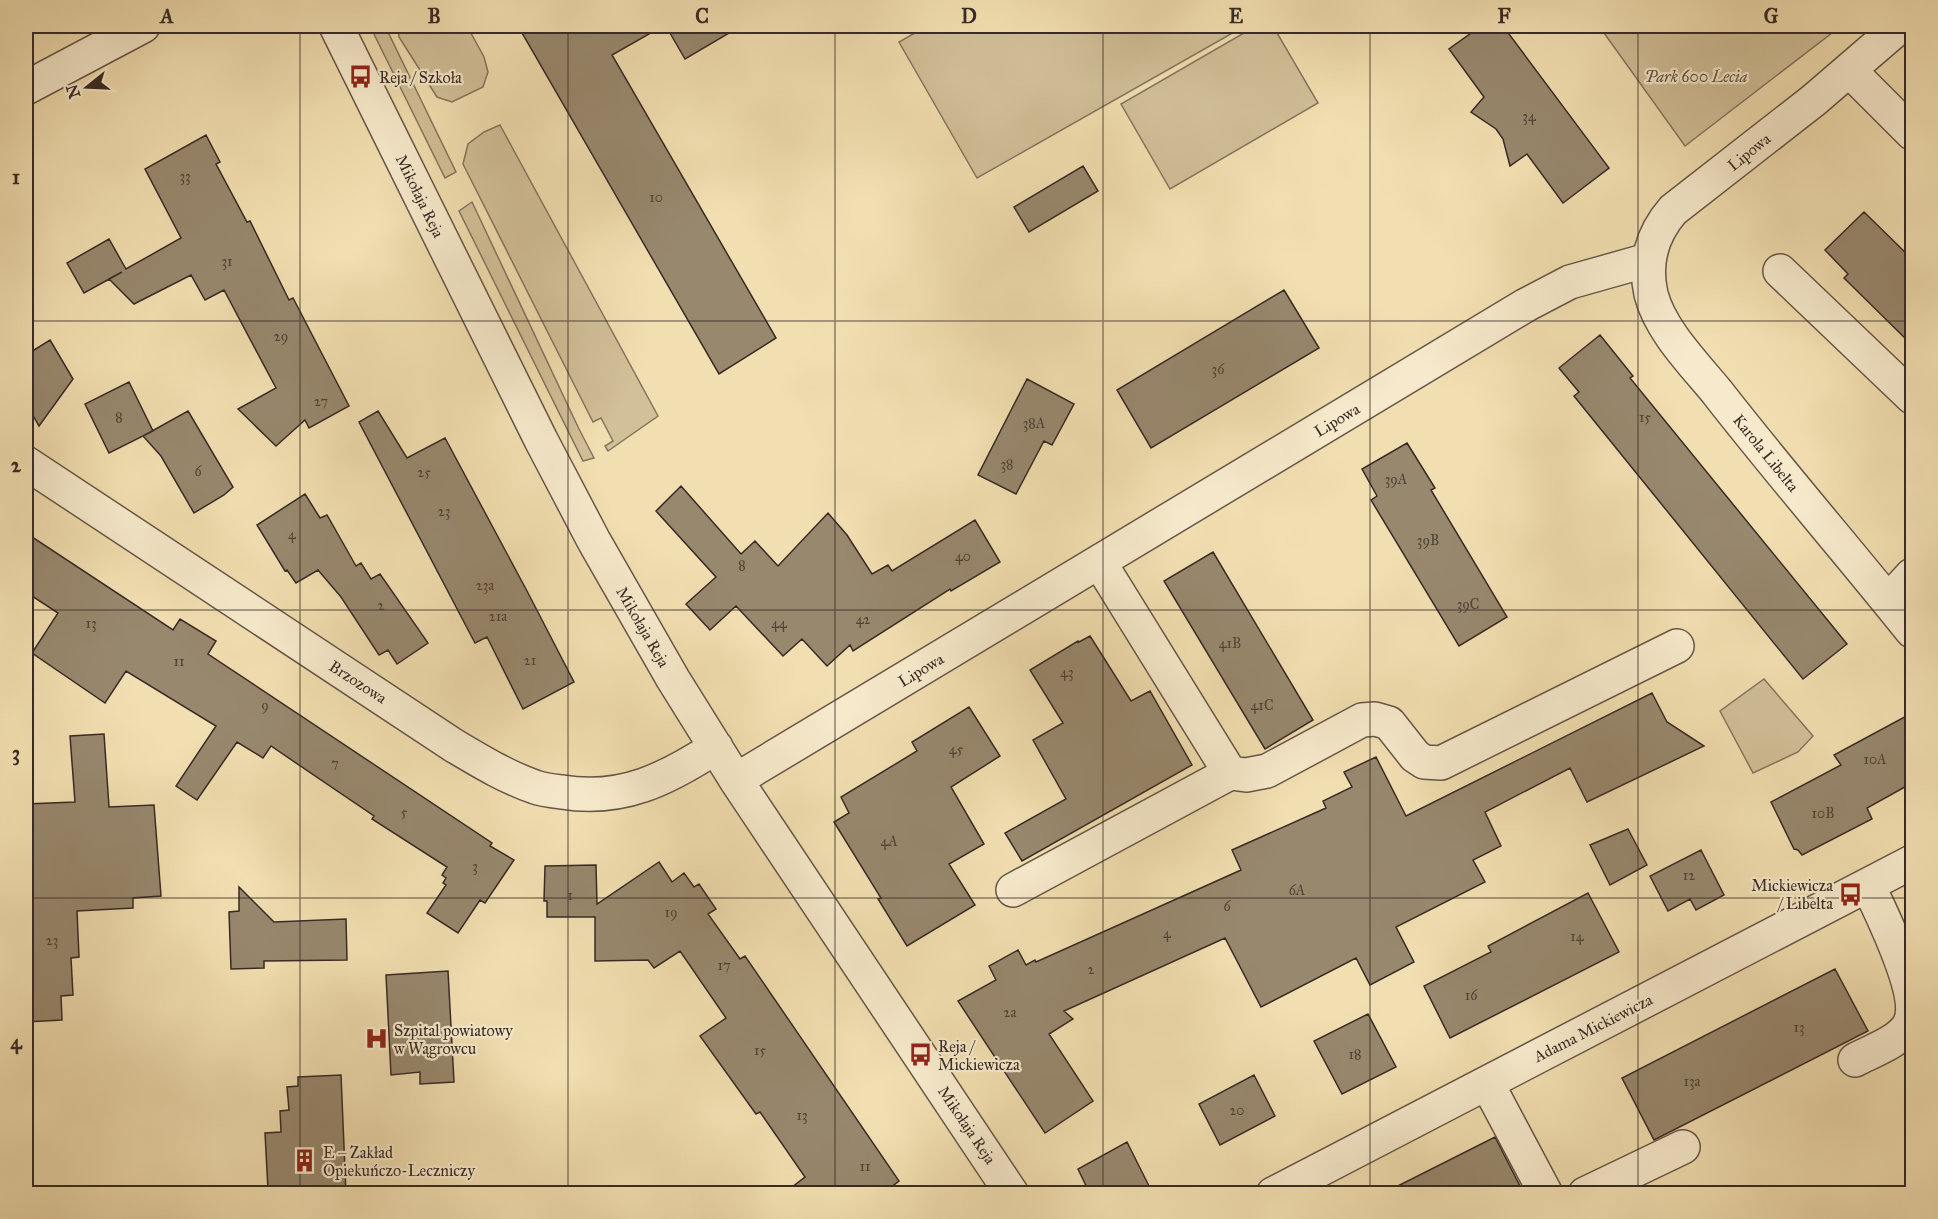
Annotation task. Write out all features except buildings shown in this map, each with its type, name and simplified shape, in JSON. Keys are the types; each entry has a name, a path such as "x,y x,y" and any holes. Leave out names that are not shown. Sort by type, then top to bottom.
{"street":[{"path":"26,88 143,26"},
{"name":"Mikołaja Reja","path":"336,26 546,450 639,620 736,780 1012,1194"},
{"name":"Lipowa","path":"736,780 1526,306 1570,282 1648,260 1658,231 1673,210 1850,70 1900,26"},
{"path":"1850,70 1912,133"},
{"name":"Karola Libelta","path":"1648,260 1651,294 1661,319 1729,408 1912,631"},
{"path":"1780,271 1912,397"},
{"name":"Brzozowa","path":"26,463 453,745 493,769 537,788 584,796 612,794 642,787 680,771 716,747"},
{"path":"1100,563 1230,773"},
{"path":"1888,601 1912,575"},
{"path":"1013,891 1230,773 1246,775 1267,771 1362,720 1375,719 1389,723 1415,756 1424,762 1441,763 1677,646"},
{"name":"Adama Mickiewicza","path":"1273,1194 1912,862"},
{"path":"1855,1060 1896,1038 1908,1026 1912,1015 1908,980 1868,885"},
{"path":"1487,1083 1546,1194"},
{"path":"1585,1194 1683,1147"}],"green space":[{"path":"370,26 385,26 456,172 445,178"},
{"path":"398,26 467,26 484,57 488,72 483,87 452,102 437,97 399,37"},
{"path":"927,26 1245,26 977,178 899,42"},
{"path":"1256,26 1273,26 1318,103 1170,189 1121,104"},
{"name":"Park 600 Lecia","path":"1599,26 1841,26 1685,146"},
{"path":"500,125 658,416 608,451 605,446 613,441 601,418 593,422 463,164 468,144 484,132"},
{"path":"472,202 594,458 583,461 459,211"},
{"path":"1764,679 1813,736 1798,752 1753,773 1720,711"}],"place":[{"name":"Reja / Szkoła","path":"361,77"},
{"name":"Mickiewicza / Libelta","path":"1851,894"},
{"name":"Szpital powiatowy w Wągrowcu","path":"376,1039"},
{"name":"Reja / Mickiewicza","path":"920,1055"},
{"name":"E – Zakład Opiekuńczo-Leczniczy","path":"305,1161"}]}
